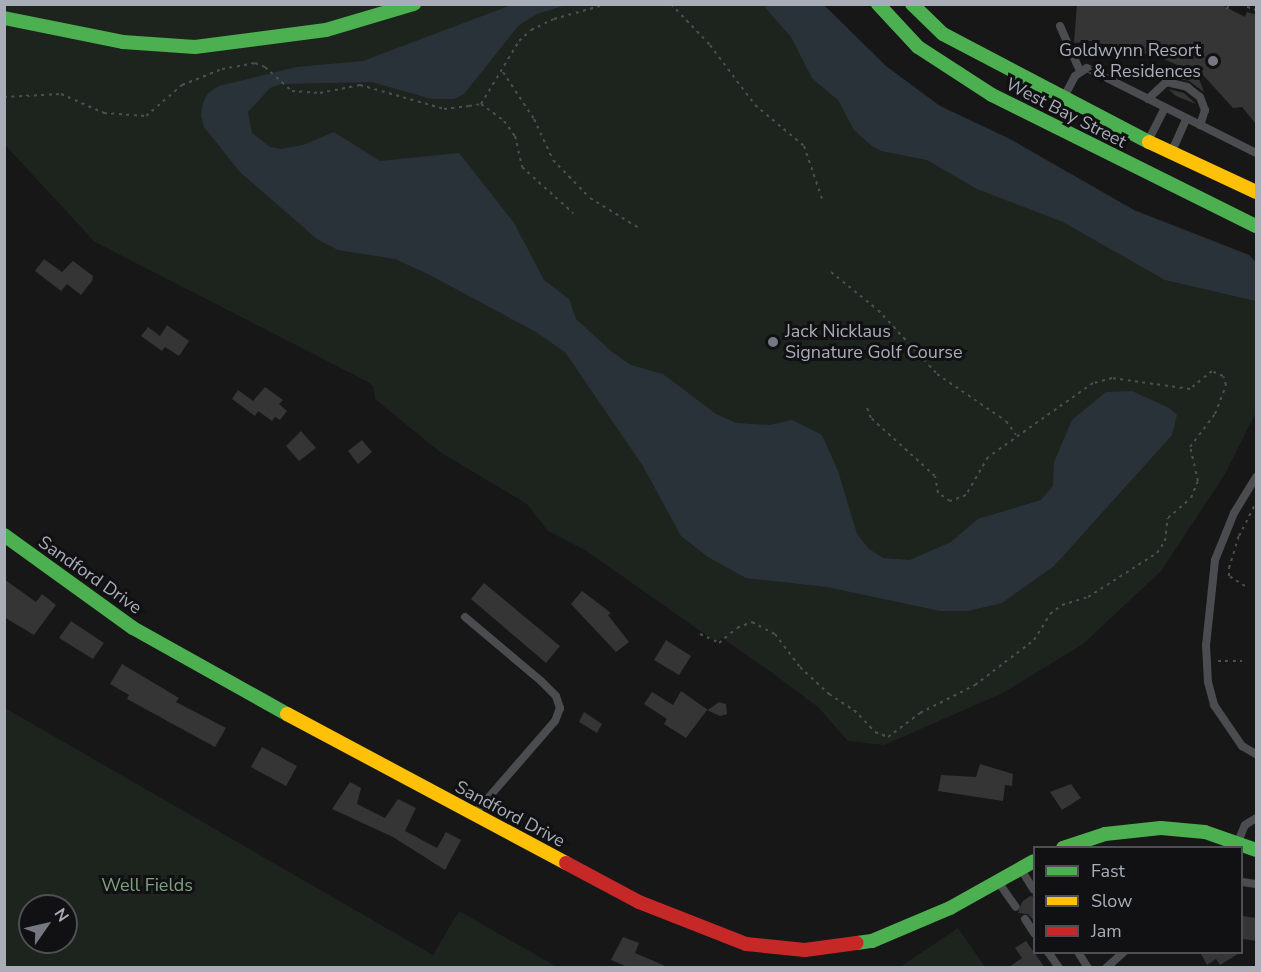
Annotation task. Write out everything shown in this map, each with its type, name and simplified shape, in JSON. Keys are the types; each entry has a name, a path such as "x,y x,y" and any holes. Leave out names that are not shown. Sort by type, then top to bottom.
{"street":[{"path":"4,18 123,42 195,47 326,30 414,4"},
{"name":"West Bay Street","path":"878,4 918,47 983,90 1257,226"},
{"name":"West Bay Street","path":"912,4 943,34 1147,142 1257,192"},
{"name":"Sandford Drive","path":"4,535 133,628 474,815 639,902 712,932 771,947 824,949 873,941 910,928 1033,862"},
{"path":"1069,846 1105,834 1161,828 1205,832 1257,850"}],"lane":[{"path":"1060,26 1080,71"},
{"path":"1063,98 1080,71 1087,68 1257,153"},
{"path":"1148,99 1166,82 1185,87 1200,97 1205,110 1200,125"},
{"path":"1147,142 1165,108"},
{"path":"1171,154 1187,118"},
{"path":"1257,477 1234,513 1215,560 1208,601 1207,660 1208,682 1225,727 1242,746 1257,754"},
{"path":"465,617 541,681 556,696 560,708 555,721 474,815"},
{"path":"1238,842 1245,825 1257,818"},
{"path":"1020,868 1033,887"},
{"path":"998,881 1016,908"},
{"path":"1025,919 1033,930"},
{"path":"1049,954 1059,968"},
{"path":"1079,954 1088,968"},
{"path":"1106,968 1122,954"}],"path":[{"path":"481,104 503,72 519,40 531,30 554,19 607,4"},
{"path":"671,4 710,45 755,105 804,146 822,199"},
{"path":"1227,9 1229,4"},
{"path":"1240,4 1257,10"},
{"path":"4,97 61,94 104,113 146,116 182,85 222,69 255,63 265,67 285,88 321,93 360,85 444,110 481,104 504,121 515,136 522,167 573,213"},
{"path":"503,72 534,119 553,160 590,198 639,228"},
{"path":"831,272 878,310 937,374 1006,421 1016,435"},
{"path":"700,634 719,643 737,628 752,622 775,634 800,666 829,694 854,710 875,732 888,737 920,713 975,685 1034,640 1050,614 1062,605 1088,597 1156,553 1165,541 1168,518 1191,498 1198,481 1190,447 1215,414 1226,385 1223,376 1212,371 1190,389 1113,378 1102,380 1083,389 988,457 966,495 950,501 938,493 935,477 871,418 866,405"},
{"path":"1245,586 1229,576 1229,567 1239,536 1257,503"},
{"path":"1207,660 1242,661"}],"green space":[{"name":"Jack Nicklaus Signature Golf Course","path":"5,5 782,5 855,79 1256,277 1256,412 1225,474 1161,571 1083,644 1003,693 884,745 848,741 818,707 771,672 722,638 716,642 585,550 548,531 527,504 440,452 375,399 373,386 368,382 95,242 5,145"},
{"name":"Well Fields","path":"5,708 433,955 459,911 557,967 5,967"},
{"path":"958,928 985,967 900,967"}],"shaded area":[{"path":"511,5 566,5 537,14 519,25 464,94 454,99 431,99 372,82 281,84 270,88 248,112 252,133 270,147 281,149 303,145 334,132 380,161 459,153 514,223 544,280 569,299 576,319 612,352 631,365 663,374 716,414 736,423 770,425 792,420 822,435 838,471 857,534 869,549 883,558 910,560 951,542 978,519 1041,500 1053,486 1054,462 1072,420 1106,392 1132,391 1169,408 1177,415 1172,435 1054,566 1002,603 968,611 940,611 827,587 746,578 708,557 681,536 643,466 565,352 536,332 428,274 395,259 338,250 317,239 240,172 204,127 201,115 203,103 208,93 219,86 297,67 363,61"},
{"path":"763,5 824,5 886,66 940,106 1010,139 1134,210 1249,255 1256,262 1256,301 1165,280 1063,222 977,189 927,160 881,151 872,146 854,130 838,100 812,78 791,37"}],"building":[{"name":"Goldwynn Resort & Residences","path":"1077,4 1220,4 1245,17 1247,12 1257,15 1257,125 1242,107 1233,108 1194,65 1204,92 1189,81 1167,76 1189,70 1159,57 1090,41 1074,43"},
{"path":"1168,89 1184,93 1196,104 1176,96"},
{"path":"44,259 62,272 73,261 93,276 92,281 81,295 67,284 61,291 35,271"},
{"path":"167,325 189,341 179,356 165,347 162,351 141,336 148,327 160,336"},
{"path":"265,387 283,400 279,404 287,411 280,420 275,417 272,421 258,411 255,416 232,399 238,390 253,401"},
{"path":"301,431 316,448 299,461 286,446"},
{"path":"362,440 372,452 358,464 348,451"},
{"path":"4,579 36,602 42,594 56,605 34,635 4,617"},
{"path":"484,583 560,646 546,663 471,599"},
{"path":"582,591 611,613 608,615 629,642 616,652 571,604"},
{"path":"71,621 104,643 93,659 59,638"},
{"path":"666,640 691,656 679,675 654,660"},
{"path":"122,664 179,698 176,702 226,728 215,747 127,699 129,695 110,684"},
{"path":"681,691 708,710 719,702 726,704 727,714 720,716 707,710 686,738 664,724 667,719 644,704 652,692 673,705"},
{"path":"584,712 602,724 597,733 579,722"},
{"path":"262,747 297,766 286,786 251,767"},
{"path":"980,764 1013,774 1012,786 1005,785 1003,801 938,791 941,775 976,777"},
{"path":"350,782 361,788 357,804 385,818 398,799 416,808 405,831 437,848 446,832 461,840 445,870 393,837 332,809"},
{"path":"1071,784 1081,798 1062,810 1050,792"},
{"path":"1030,896 1033,897 1033,920 1028,914 1018,913 1022,902"},
{"path":"1243,916 1257,918 1257,941 1243,939"},
{"path":"623,937 639,943 635,953 670,968 630,968 611,960"},
{"path":"1026,941 1045,968 1008,968 1022,958 1015,948"},
{"path":"1201,954 1238,954 1220,965 1216,959 1207,965"}],"traffic: fast":[{"path":"4,18 123,42 195,47 326,30 414,4"},
{"path":"878,4 918,47 992,95 1256,226"},
{"path":"912,4 943,34 1149,142"},
{"path":"4,535 133,628 287,714"},
{"path":"1069,846 1105,834 1161,828 1205,832 1256,850"},
{"path":"857,943 872,941 950,908 1033,862"}],"traffic: slow":[{"path":"1149,142 1256,192"},
{"path":"287,714 566,863"}],"traffic: jam":[{"path":"566,863 639,902 746,944 805,950 857,943"}],"place":[{"name":"Goldwynn Resort & Residences","path":"1213,61"},
{"name":"Jack Nicklaus Signature Golf Course","path":"773,342"}]}
